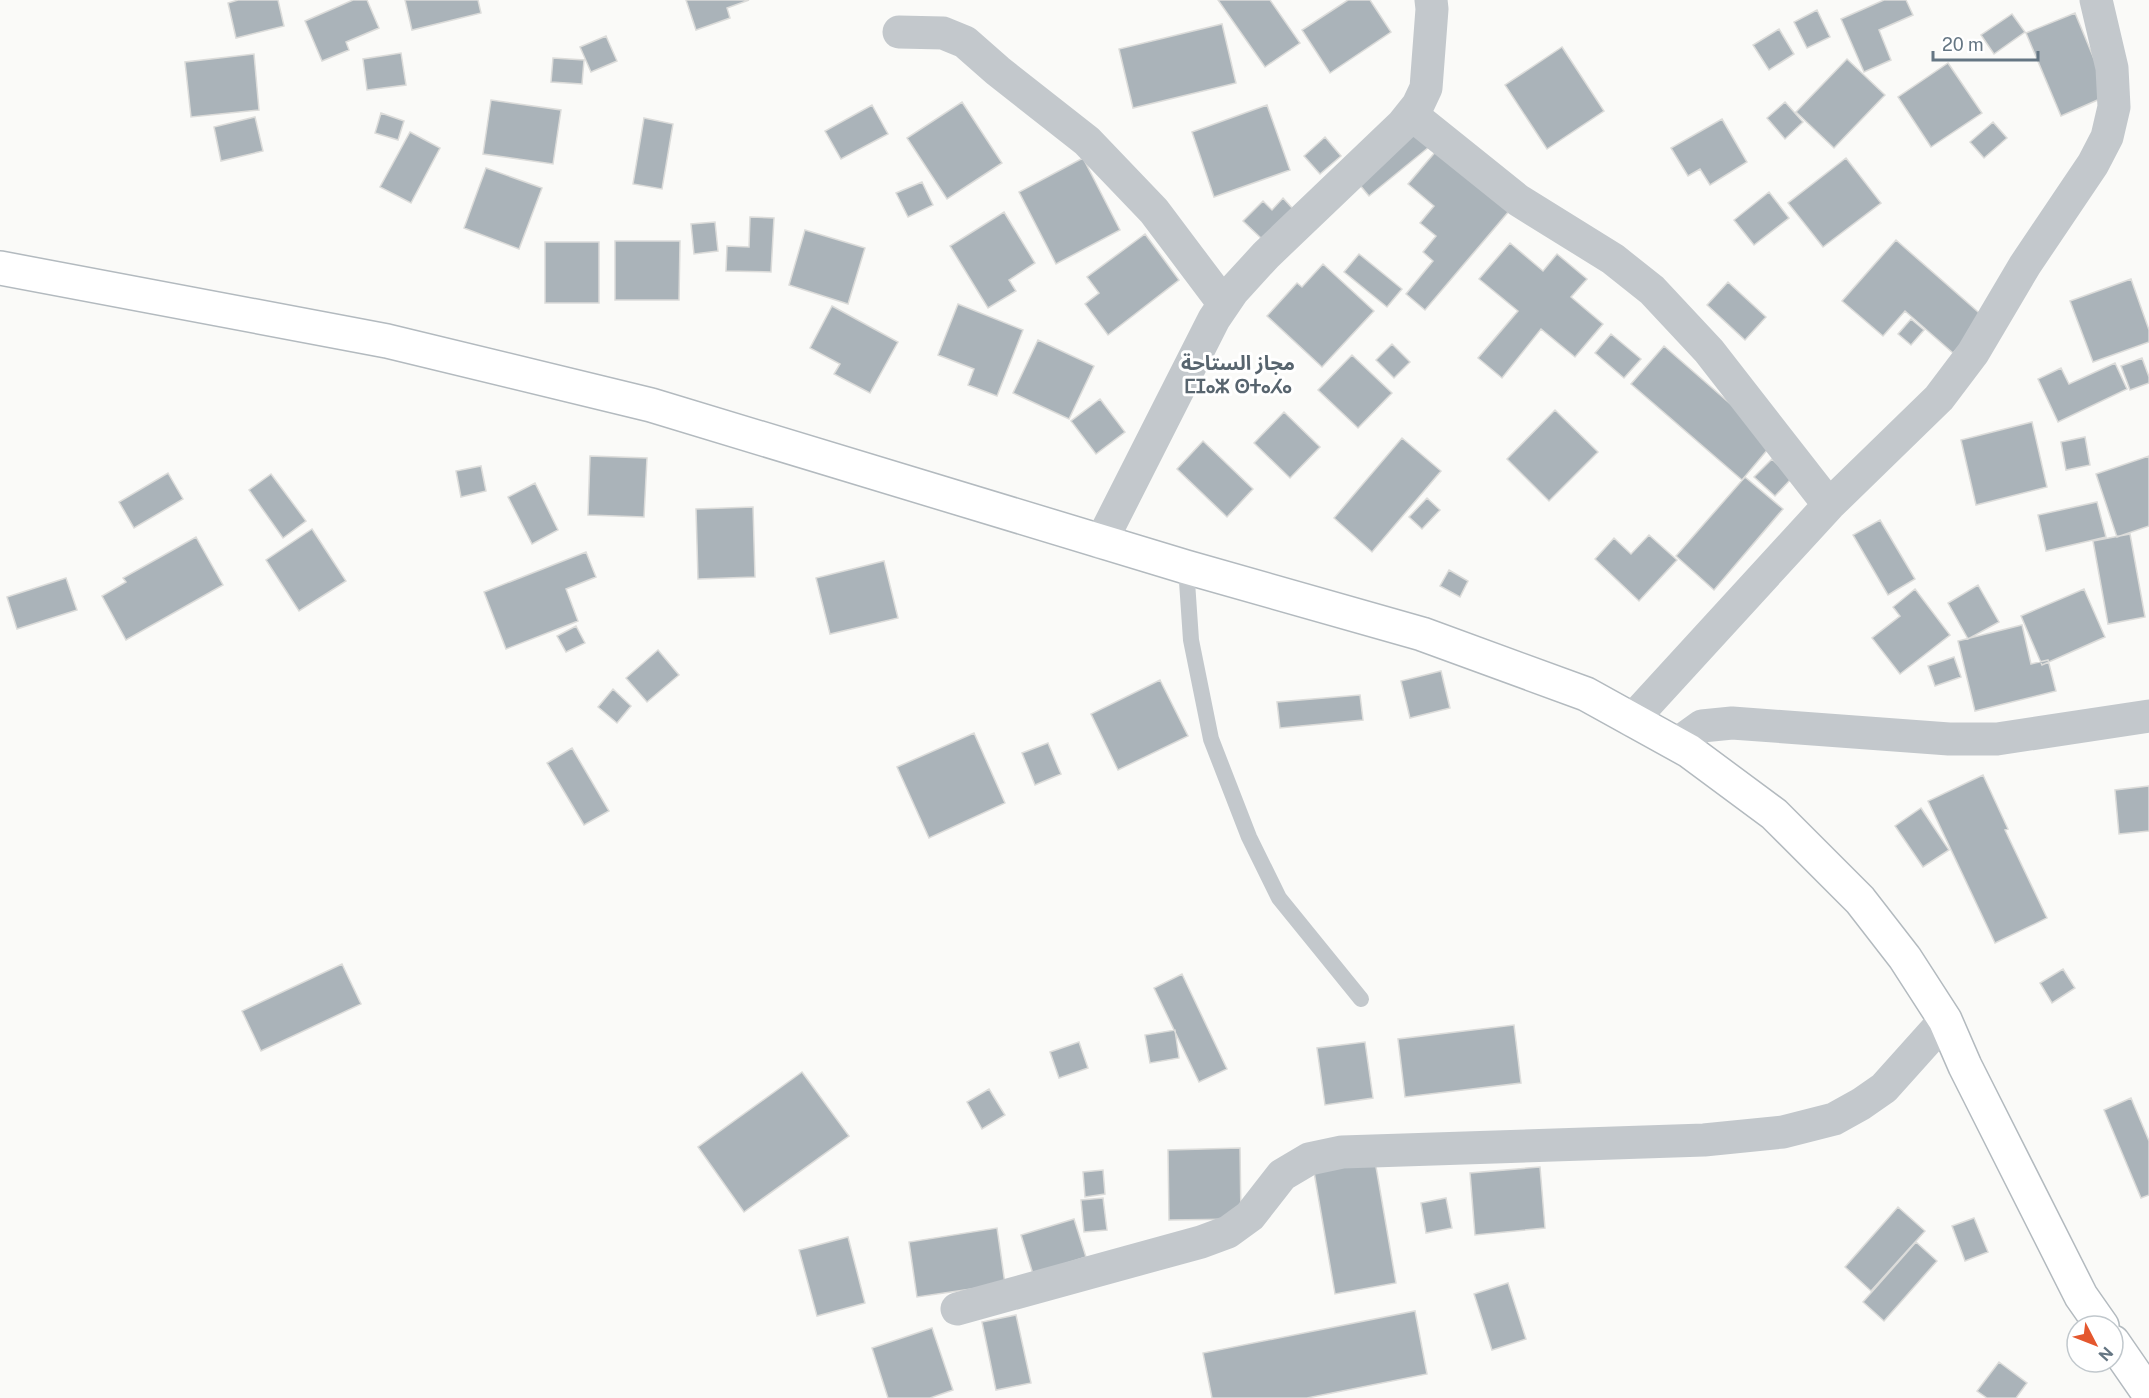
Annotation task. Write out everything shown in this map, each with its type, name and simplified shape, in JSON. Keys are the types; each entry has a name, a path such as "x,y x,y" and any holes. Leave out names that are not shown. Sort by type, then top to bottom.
{"main road":[{"path":"0,268 387,341 651,405 1101,542 1422,634 1586,694 1689,751 1774,814 1860,900 1905,958 1945,1020 1965,1066 2081,1296 2094,1314"},
{"path":"2125,1359 2149,1394"}],"street":[{"path":"1101,542 1209,329 1233,291 1266,255 1402,125 1418,105 1426,88 1431,0"},
{"path":"1632,720 1829,505 1939,398 1973,353 2025,265 2093,164 2107,137 2114,107 2112,68 2096,0"},
{"path":"899,32 943,33 965,42 1087,141 1154,211 1224,304"},
{"path":"1411,114 1518,200 1613,259 1652,290 1708,351 1829,505"},
{"path":"1677,744 1702,726 1732,723 1949,739 1997,739 2149,716"},
{"path":"957,1309 1190,1246 1228,1232 1250,1216 1282,1175 1309,1159 1342,1152 1704,1140 1783,1132 1834,1119 1884,1088 1945,1020"}],"lane":[{"path":"1186,567 1191,640 1211,739 1249,837 1279,898 1361,999"}],"building":[{"path":"238,0 278,0 284,26 236,38 228,3"},
{"path":"353,0 367,0 379,28 346,42 349,50 322,61 305,21"},
{"path":"405,0 478,0 481,13 412,30"},
{"path":"686,0 749,0 727,8 730,18 696,30"},
{"path":"1218,0 1270,0 1300,43 1265,67"},
{"path":"1348,0 1370,0 1391,32 1330,73 1302,30"},
{"path":"1884,0 1906,0 1913,15 1879,30 1891,60 1864,72 1841,19"},
{"path":"1817,10 1830,37 1807,48 1794,22"},
{"path":"2075,13 2109,95 2061,116 2026,33"},
{"path":"2012,14 2025,32 1994,54 1981,35"},
{"path":"1222,24 1236,83 1133,108 1119,49"},
{"path":"1779,29 1794,54 1769,70 1753,45"},
{"path":"606,36 617,61 591,72 580,47"},
{"path":"1562,47 1604,111 1547,149 1505,85"},
{"path":"401,53 406,85 367,90 363,59"},
{"path":"254,54 259,110 191,117 185,62"},
{"path":"553,58 584,60 582,84 551,82"},
{"path":"1847,59 1885,95 1834,148 1796,112"},
{"path":"1948,63 1982,113 1931,147 1898,97"},
{"path":"491,100 561,110 553,164 483,154"},
{"path":"962,102 1002,163 947,199 907,138"},
{"path":"1785,102 1803,122 1785,139 1767,118"},
{"path":"872,105 888,134 841,159 825,131"},
{"path":"1267,105 1290,170 1214,197 1192,132"},
{"path":"381,113 404,121 398,140 375,133"},
{"path":"255,117 263,151 221,161 214,127"},
{"path":"644,118 673,124 662,189 633,184"},
{"path":"1722,119 1747,162 1710,185 1700,169 1688,176 1671,148"},
{"path":"1993,122 2007,138 1984,158 1970,142"},
{"path":"1414,129 1429,147 1369,196 1354,178"},
{"path":"410,132 440,148 411,203 380,187"},
{"path":"1325,137 1341,156 1320,174 1304,156"},
{"path":"1437,150 1510,210 1425,310 1406,294 1433,261 1423,252 1436,236 1420,223 1434,206 1408,184"},
{"path":"1083,158 1120,230 1056,264 1019,192"},
{"path":"1846,158 1881,203 1823,247 1788,203"},
{"path":"486,168 542,188 519,249 464,228"},
{"path":"922,182 933,205 908,217 896,193"},
{"path":"1769,192 1789,218 1754,245 1734,220"},
{"path":"1283,198 1293,209 1263,240 1243,221 1263,201 1272,210"},
{"path":"1004,212 1035,263 1009,280 1016,291 988,308 950,246"},
{"path":"750,217 774,218 771,272 726,271 727,246 749,247"},
{"path":"715,222 718,251 694,254 691,224"},
{"path":"805,230 865,248 848,304 789,285"},
{"path":"1145,234 1179,280 1108,335 1085,304 1099,293 1087,277"},
{"path":"1896,240 1985,318 1953,353 1905,311 1883,336 1842,301"},
{"path":"615,241 680,241 679,300 615,300"},
{"path":"545,242 599,242 599,303 545,303"},
{"path":"1510,243 1543,271 1557,254 1587,279 1571,297 1603,324 1575,357 1541,329 1502,378 1478,358 1518,311 1479,279"},
{"path":"1359,254 1402,289 1387,307 1344,272"},
{"path":"1323,264 1374,311 1322,367 1267,316 1297,283 1302,287"},
{"path":"2131,279 2149,330 2149,342 2093,362 2070,301"},
{"path":"1728,282 1766,317 1745,340 1707,305"},
{"path":"958,304 1023,330 997,396 968,385 974,369 938,355"},
{"path":"832,306 898,342 870,393 834,374 840,364 810,348"},
{"path":"1911,319 1924,330 1911,345 1898,334"},
{"path":"1611,334 1641,359 1624,378 1595,353"},
{"path":"1038,340 1094,366 1069,419 1013,393"},
{"path":"1392,344 1410,362 1394,378 1376,360"},
{"path":"1664,346 1774,442 1742,480 1631,384"},
{"path":"1352,355 1392,393 1358,428 1318,390"},
{"path":"2142,358 2149,383 2130,390 2121,366"},
{"path":"2115,363 2127,389 2058,422 2038,379 2061,368 2069,384"},
{"path":"1100,399 1125,432 1096,454 1071,421"},
{"path":"1555,410 1598,452 1549,501 1507,459"},
{"path":"1284,412 1320,447 1290,478 1254,443"},
{"path":"2032,422 2047,487 1976,505 1961,440"},
{"path":"2085,437 2090,465 2066,470 2061,442"},
{"path":"1402,438 1441,471 1372,552 1334,518"},
{"path":"1203,441 1253,489 1227,517 1177,469"},
{"path":"590,456 647,458 644,517 588,515"},
{"path":"2149,456 2149,526 2117,537 2096,474"},
{"path":"1772,459 1792,478 1775,496 1754,477"},
{"path":"481,466 486,491 461,497 456,471"},
{"path":"168,473 183,499 134,528 119,502"},
{"path":"271,474 306,521 283,538 249,490"},
{"path":"1745,477 1783,509 1714,590 1676,556"},
{"path":"535,483 558,530 532,544 508,497"},
{"path":"1427,498 1440,510 1422,529 1409,517"},
{"path":"2097,502 2106,537 2046,551 2038,515"},
{"path":"753,507 755,577 698,579 696,509"},
{"path":"1880,520 1915,579 1888,595 1853,535"},
{"path":"312,529 346,581 299,611 266,560"},
{"path":"2130,534 2145,617 2108,624 2093,541"},
{"path":"1649,535 1677,560 1639,601 1595,559 1614,538 1631,554"},
{"path":"196,537 223,585 126,640 102,596 126,582 123,578"},
{"path":"586,552 596,577 566,589 578,621 506,649 484,592"},
{"path":"884,561 898,618 830,634 816,578"},
{"path":"1449,570 1468,581 1460,597 1440,586"},
{"path":"66,578 77,610 17,629 7,597"},
{"path":"1978,585 1999,622 1968,639 1948,603"},
{"path":"1915,589 1950,635 1900,674 1872,638 1900,616 1893,607"},
{"path":"2084,589 2105,637 2042,665 2021,616"},
{"path":"2022,625 2031,664 2048,660 2056,691 1975,711 1958,641"},
{"path":"576,626 585,643 566,652 557,636"},
{"path":"658,650 679,675 647,702 626,678"},
{"path":"1954,657 1961,677 1935,686 1928,666"},
{"path":"1441,671 1450,708 1410,718 1401,681"},
{"path":"1160,680 1188,736 1118,770 1091,714"},
{"path":"613,689 631,706 617,723 598,707"},
{"path":"1360,695 1363,720 1280,728 1277,702"},
{"path":"974,733 1005,803 929,838 897,767"},
{"path":"1048,743 1061,774 1035,785 1022,753"},
{"path":"572,748 609,811 584,825 547,763"},
{"path":"1983,775 2008,829 2005,830 2047,918 1995,943 1928,801"},
{"path":"2149,786 2149,831 2119,834 2115,790"},
{"path":"1921,808 1949,850 1923,867 1895,826"},
{"path":"342,964 361,1004 261,1051 242,1011"},
{"path":"2063,969 2075,988 2052,1003 2040,983"},
{"path":"1182,974 1227,1069 1199,1082 1154,988"},
{"path":"1514,1025 1521,1083 1405,1097 1398,1039"},
{"path":"1175,1030 1179,1058 1150,1063 1145,1035"},
{"path":"1079,1042 1088,1068 1059,1078 1050,1052"},
{"path":"1365,1042 1373,1098 1325,1105 1317,1048"},
{"path":"802,1072 849,1136 744,1212 698,1147"},
{"path":"989,1089 1005,1115 982,1129 967,1102"},
{"path":"2131,1098 2149,1141 2149,1195 2141,1198 2104,1110"},
{"path":"1240,1148 1241,1219 1169,1220 1168,1150"},
{"path":"1375,1161 1396,1283 1335,1294 1314,1172"},
{"path":"1540,1167 1545,1228 1475,1235 1470,1173"},
{"path":"1103,1170 1105,1194 1085,1197 1083,1172"},
{"path":"1103,1198 1107,1230 1084,1232 1081,1200"},
{"path":"1446,1198 1452,1228 1426,1233 1421,1203"},
{"path":"1898,1207 1925,1231 1871,1291 1845,1267"},
{"path":"1974,1218 1988,1252 1965,1261 1952,1226"},
{"path":"1074,1219 1086,1257 1033,1274 1021,1235"},
{"path":"997,1228 1005,1284 917,1297 909,1242"},
{"path":"848,1237 865,1303 817,1316 799,1250"},
{"path":"1916,1242 1937,1261 1884,1321 1863,1302"},
{"path":"1508,1283 1526,1339 1492,1350 1474,1294"},
{"path":"1415,1311 1427,1374 1307,1398 1212,1398 1203,1353"},
{"path":"1016,1315 1031,1383 996,1390 982,1322"},
{"path":"932,1328 953,1390 930,1398 888,1398 872,1348"},
{"path":"1999,1362 2027,1383 2016,1398 1987,1398 1977,1391"}],"district":[{"name":"مجاز الستاحة ⵎⵊⴰⵣ ⵙⵜⴰⵃⴰ","path":"1238,374"}]}
